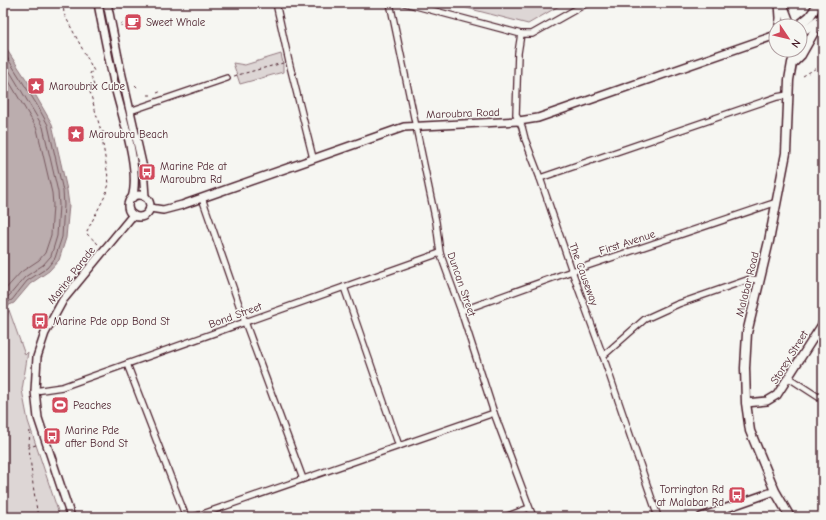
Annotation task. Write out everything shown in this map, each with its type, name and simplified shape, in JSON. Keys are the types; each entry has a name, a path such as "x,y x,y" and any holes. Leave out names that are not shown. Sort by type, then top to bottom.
{"main road":[{"path":"782,3 788,18"},
{"path":"808,18 819,3"},
{"path":"808,28 823,16"},
{"path":"792,63 801,55 823,16"},
{"name":"Malabar Road","path":"790,517 774,490 750,430 746,403 745,368 747,333 777,202 786,153 788,134 789,80 794,58"}],"street":[{"path":"98,3 134,171 135,189 128,206 130,213 133,215 140,217 146,214 150,208 149,202 145,197 139,195 132,198"},
{"path":"276,3 313,158"},
{"name":"Duncan Street","path":"390,3 436,222 440,253 461,311 494,413 532,517"},
{"path":"405,3 521,34 532,34 587,3"},
{"path":"779,3 780,18"},
{"path":"110,4 130,111 143,168 145,197"},
{"name":"The Causeway","path":"521,34 518,52 516,115 603,356 658,517"},
{"name":"Maroubra Road","path":"150,208 163,210 202,198 404,127 526,121 768,38"},
{"path":"130,111 227,78"},
{"path":"540,178 777,97 788,95"},
{"path":"202,198 245,322 303,479"},
{"name":"First Avenue","path":"461,311 572,271 777,202"},
{"name":"Marine Parade","path":"71,517 38,418 35,391 36,370 40,346 62,300 133,215"},
{"name":"Bond Street","path":"35,391 62,386 127,364 440,253"},
{"path":"603,356 645,319 678,304 750,280 760,280"},
{"path":"344,287 399,446"},
{"name":"Storey Street","path":"746,403 762,402 774,398 780,392 823,323"},
{"path":"127,364 186,517"},
{"path":"789,378 823,400"},
{"path":"194,517 494,413"},
{"path":"700,517 774,490"},
{"path":"505,517 529,508"}],"path":[{"path":"63,3 64,14 94,71 90,73 95,89 90,92 101,131 109,184 105,196 86,233 98,244"},
{"path":"110,4 125,8"},
{"path":"227,78 289,62"},
{"path":"803,76 823,64"},
{"path":"135,85 139,89"},
{"path":"157,93 162,91"},
{"path":"101,131 116,138"},
{"path":"30,428 29,447 38,517"},
{"path":"29,447 36,445"}],"shaded area":[{"path":"448,3 564,3 528,24"},
{"path":"281,54 283,72 240,84 233,63 245,65"},
{"path":"9,310 25,355 28,352 22,390 28,421 60,517 3,517 3,326"}],"water":[{"path":"3,44 28,82 52,124 69,205 66,238 59,260 49,271 30,284 14,303 3,308"}],"place":[{"name":"Sweet Whale","path":"133,22"},
{"name":"Maroubrix Cube","path":"36,86"},
{"name":"Maroubra Beach","path":"76,134"},
{"name":"Marine Pde at Maroubra Rd","path":"147,172"},
{"name":"Marine Pde opp Bond St","path":"40,321"},
{"name":"Peaches","path":"60,405"},
{"name":"Marine Pde after Bond St","path":"52,436"},
{"name":"Torrington Rd at Malabar Rd","path":"737,495"}]}
